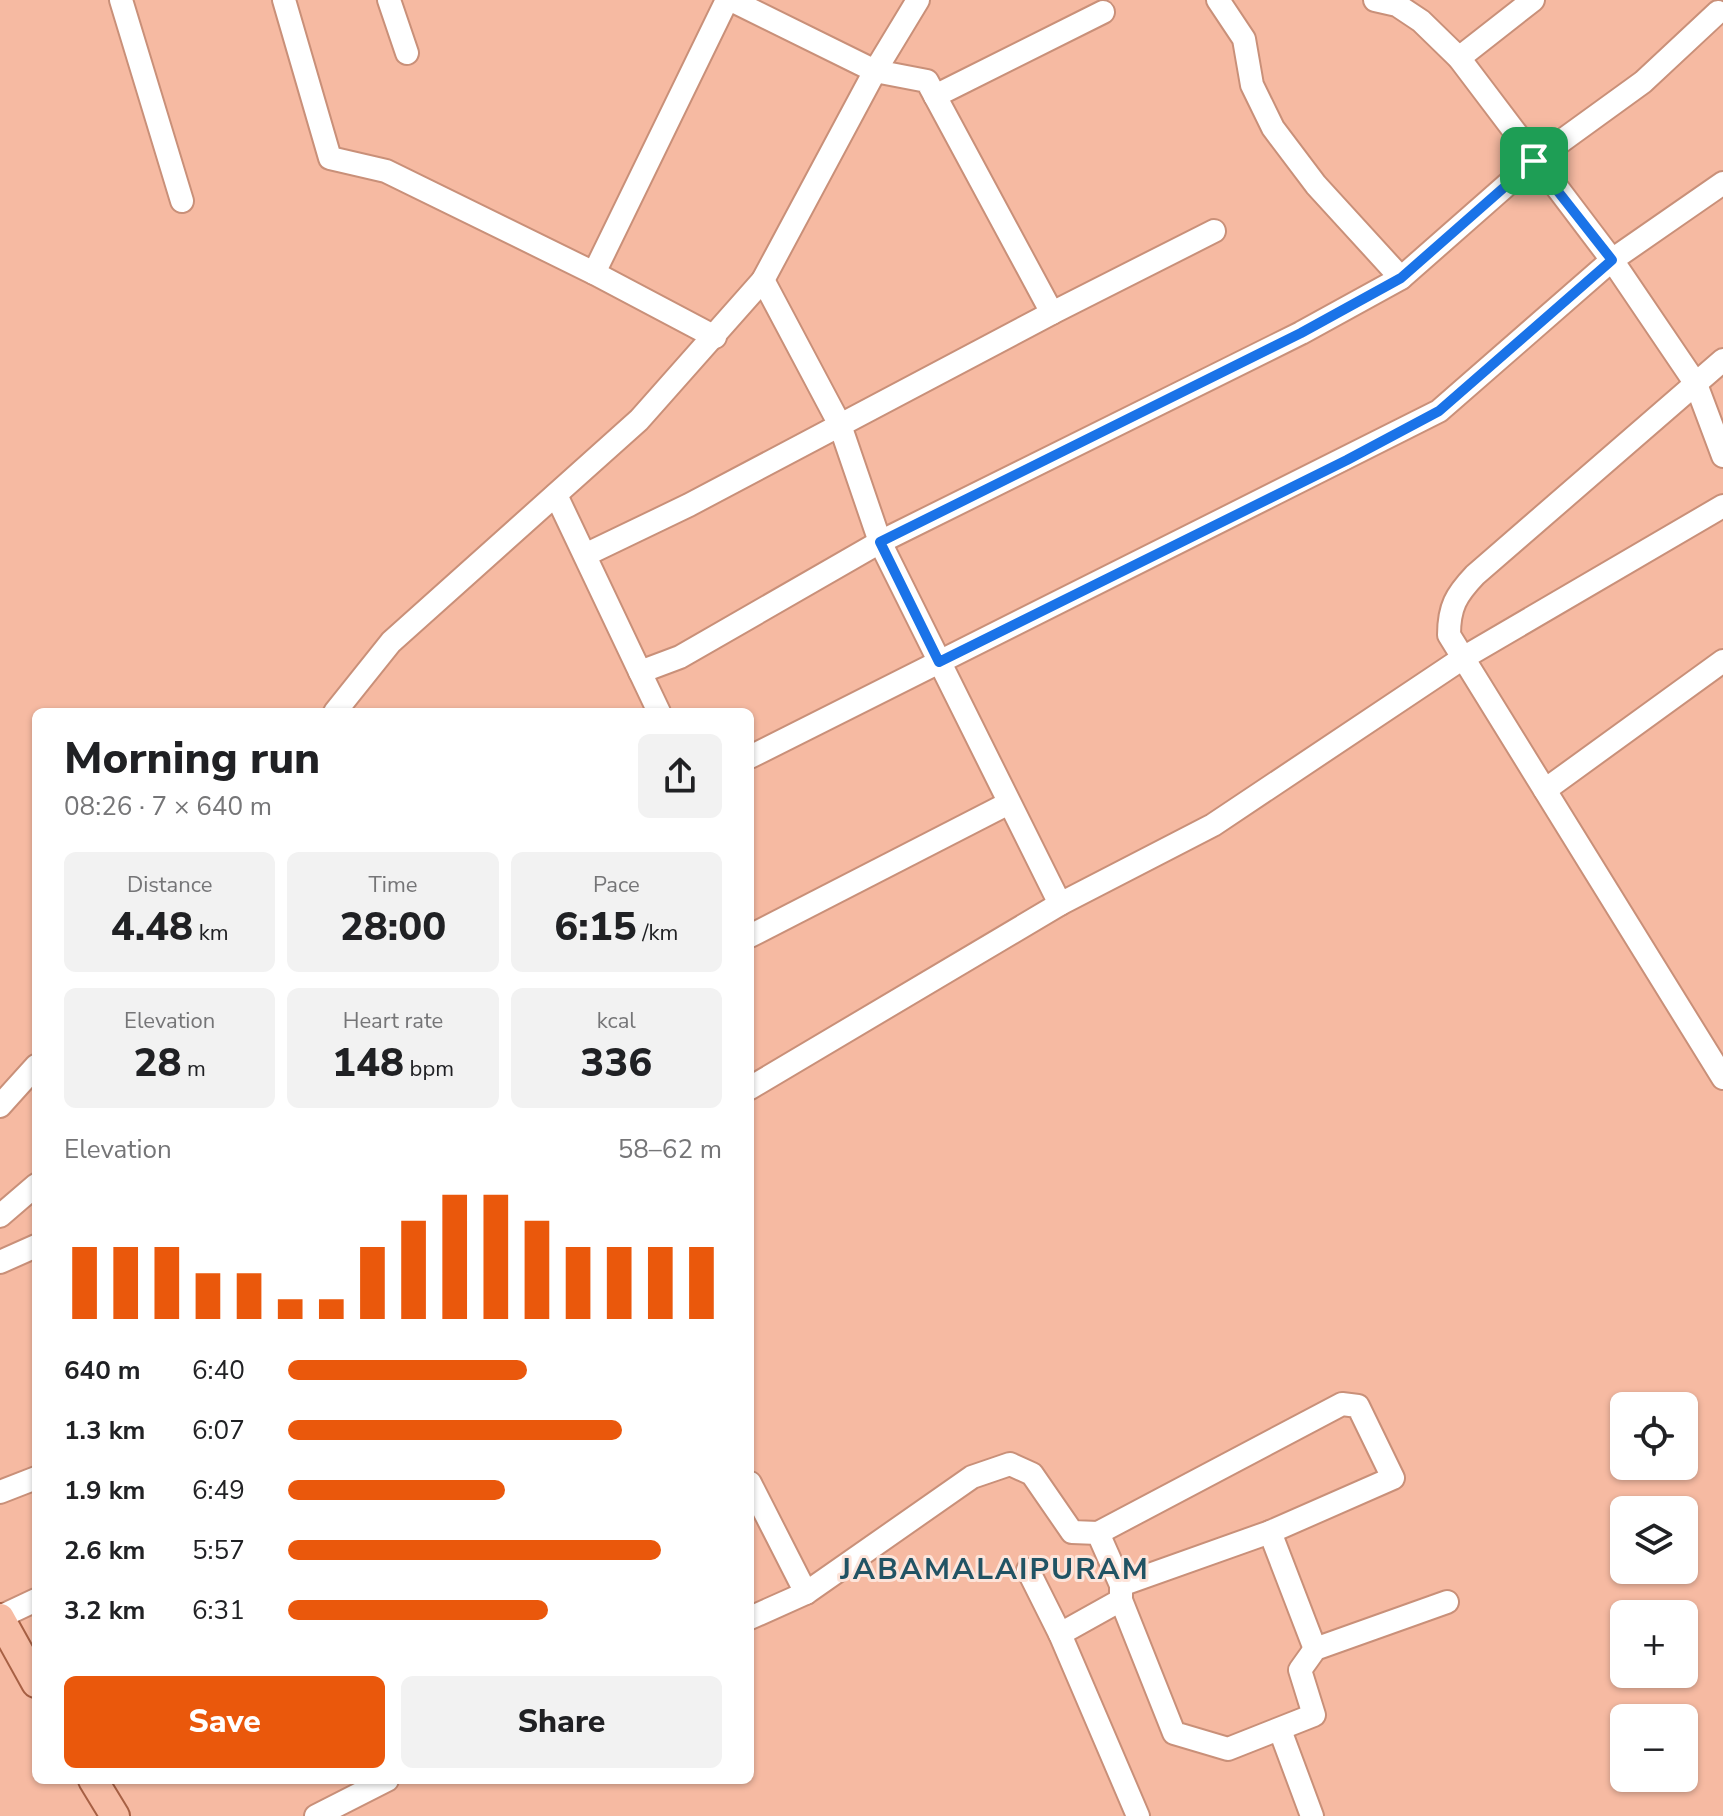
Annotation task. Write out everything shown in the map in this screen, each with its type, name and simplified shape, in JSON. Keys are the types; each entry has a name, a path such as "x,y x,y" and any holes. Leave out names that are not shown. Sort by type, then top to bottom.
{"main road":[{"path":"0,1617 32,1676"},
{"path":"101,1784 115,1816"}],"street":[{"path":"121,0 182,201"},
{"path":"284,0 330,158 386,171 594,273 715,337"},
{"path":"389,0 407,53"},
{"path":"594,273 729,0 875,71 927,81 1052,313"},
{"path":"338,708 391,642 639,420 763,280 875,71 918,0"},
{"path":"1218,0 1244,39 1252,85 1273,128 1316,185 1401,278"},
{"path":"1375,0 1397,5 1421,21 1459,58 1534,161 1612,260 1696,384 1723,456"},
{"path":"1459,58 1533,0"},
{"path":"640,672 680,657 880,542 1301,333 1401,278 1534,161 1643,82 1716,10"},
{"path":"935,96 1103,12"},
{"path":"754,755 1347,460 1439,411 1612,260 1723,183"},
{"path":"585,555 1214,231"},
{"path":"763,280 840,425 880,542 1060,904"},
{"path":"1723,360 1455,596 1449,613 1449,635 1723,1078"},
{"path":"556,495 657,708"},
{"path":"754,1086 1060,904 1213,825 1463,658 1723,506"},
{"path":"1545,790 1723,661"},
{"path":"754,934 1009,803"},
{"path":"0,1106 32,1070"},
{"path":"0,1216 32,1188"},
{"path":"0,1262 32,1248"},
{"path":"754,1616 806,1593 972,1477 1010,1464 1032,1474 1072,1532 1098,1533 1342,1404 1358,1406 1393,1478 1121,1592 1060,1634"},
{"path":"0,1492 32,1480"},
{"path":"754,1491 806,1593"},
{"path":"1270,1532 1315,1649"},
{"path":"1098,1533 1174,1733 1228,1749 1314,1715 1300,1670 1315,1649 1447,1602"},
{"path":"1028,1570 1060,1634 1138,1816"},
{"path":"0,1617 32,1602"},
{"path":"1280,1730 1312,1816"},
{"path":"316,1816 340,1790 368,1784"}],"district":[{"name":"JABAMALAIPURAM","path":"995,1569"}],"route":[{"path":"1534,161 1612,260 1439,411 1347,460 939,662 880,542 1301,333 1401,278 1534,161"}]}
